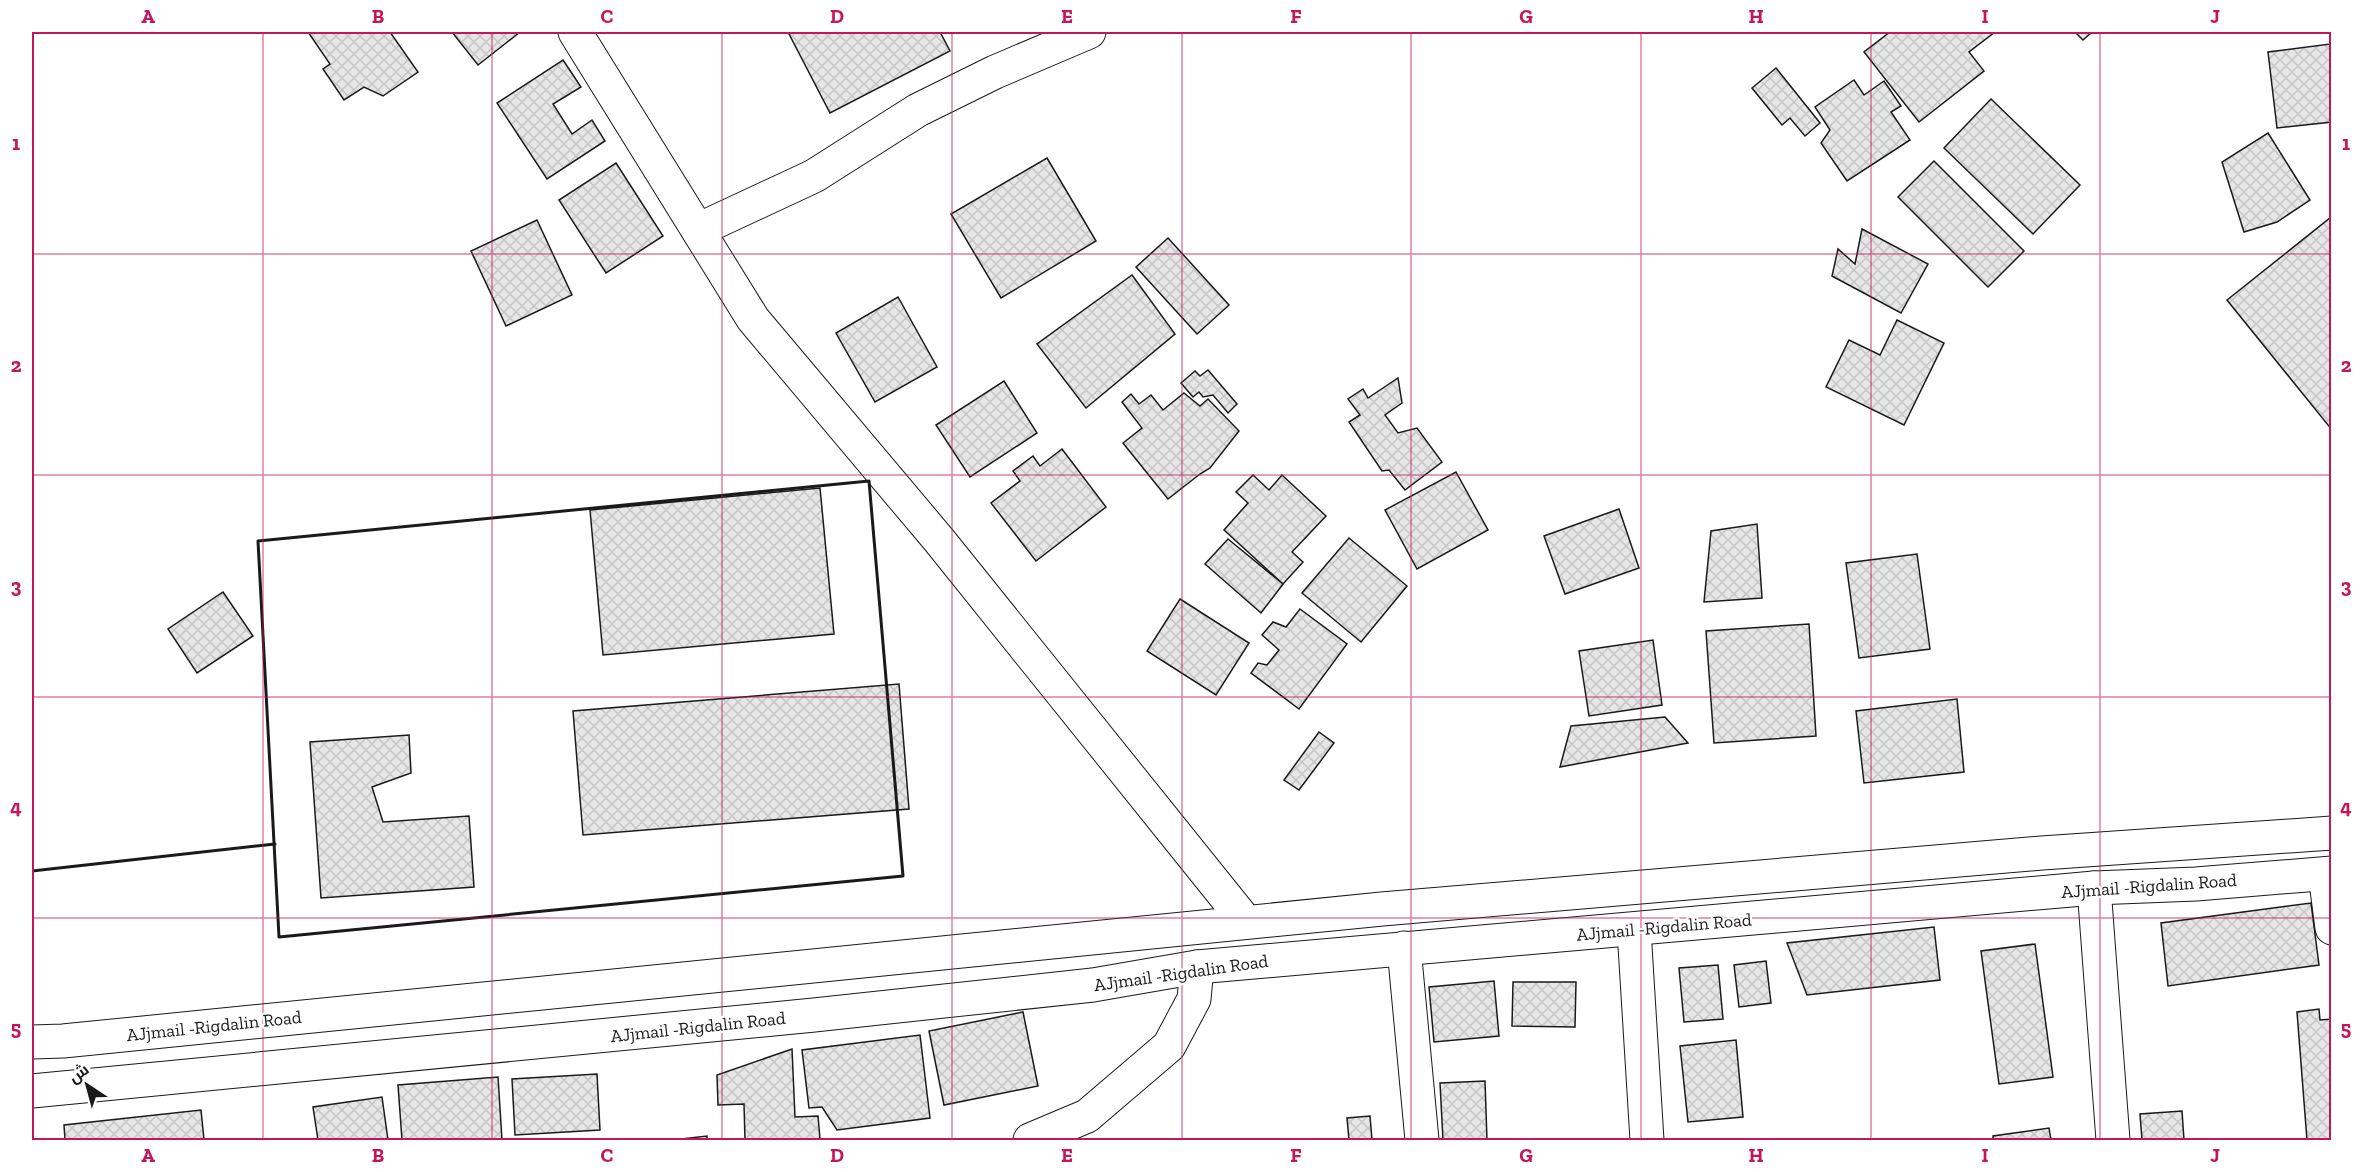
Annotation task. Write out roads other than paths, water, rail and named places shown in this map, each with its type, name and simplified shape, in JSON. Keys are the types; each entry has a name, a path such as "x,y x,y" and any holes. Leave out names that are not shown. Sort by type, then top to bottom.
{"main road":[{"path":"575,32 753,318 939,540 1246,922"},
{"path":"698,230 814,176 928,105 995,72 1089,32"},
{"name":"AJjmail -Rigdalin Road","path":"32,1042 63,1041 800,969 1394,908 2042,853 2331,833"},
{"path":"2328,874 2331,928"},
{"name":"AJjmail -Rigdalin Road","path":"32,1091 814,1016 1093,985 1197,967 2094,888 2196,884 2328,874"},
{"path":"2094,888 2113,1140"},
{"path":"1635,930 1647,1140"},
{"path":"1404,948 1422,1140"},
{"path":"1030,1140 1087,1116 1169,1046 1194,999 1197,967"}]}
